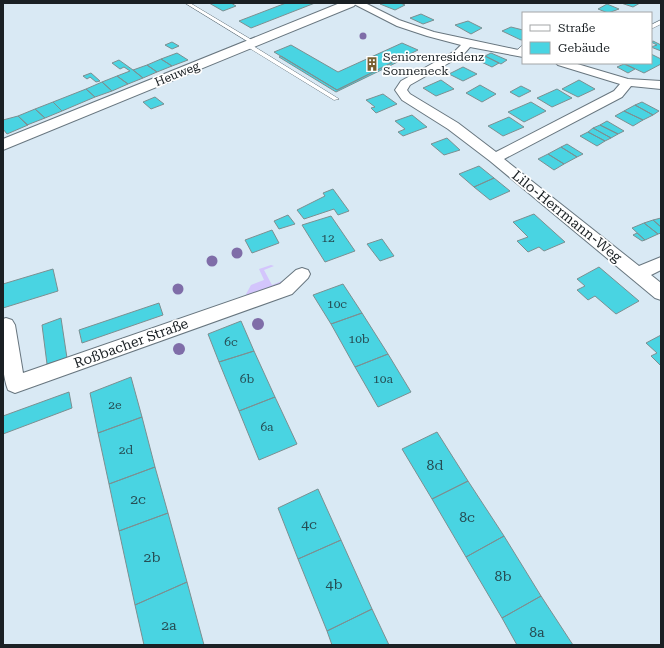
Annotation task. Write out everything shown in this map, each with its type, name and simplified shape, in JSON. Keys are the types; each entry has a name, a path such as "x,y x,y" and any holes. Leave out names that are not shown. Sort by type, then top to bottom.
{"street":[{"name":"Heuweg","path":"3,144 350,3"},
{"path":"357,3 402,25 468,43 521,51"},
{"name":"Lilo-Herrmann-Weg","path":"468,43 459,53 405,83 401,90 406,97 453,126 495,158 661,292"},
{"path":"568,64 627,82 661,85"},
{"name":"Lilo-Herrmann-Weg","path":"495,158 618,94 627,82"},
{"path":"638,274 661,263"},
{"name":"Roßbacher Straße","path":"3,326 6,325 15,384 286,289 302,274"}],"lane":[{"path":"187,3 336,99"},
{"path":"652,26 661,22"}],"shaded area":[{"path":"271,265 274,266 264,270 272,285 282,281 280,285 245,296 251,285 264,280 259,269"}],"building":[{"path":"209,3 231,3 236,6 223,11"},
{"path":"286,3 315,3 251,28 239,21"},
{"path":"400,3 405,5 395,10 380,4"},
{"path":"621,3 640,3 633,7"},
{"path":"607,4 619,9 606,12 598,9"},
{"path":"421,14 434,20 423,24 410,18"},
{"path":"468,21 482,28 471,34 455,25"},
{"path":"511,27 522,30 522,40 521,40 502,31"},
{"path":"172,42 179,46 172,49 165,45"},
{"path":"652,42 661,45 661,51 652,47 657,45"},
{"name":"Seniorenresidenz Sonneneck","path":"402,43 418,50 337,90 274,52 291,45 338,72"},
{"path":"177,53 188,60 172,66 161,59"},
{"path":"491,53 507,60 501,64 485,56"},
{"path":"409,54 412,55 336,92 279,57 281,56 337,90"},
{"path":"652,54 661,59 661,64 644,73 625,64 652,64"},
{"path":"485,56 499,63 492,67 477,60"},
{"path":"161,59 172,66 157,72 147,65"},
{"path":"119,60 143,78 128,84 117,76 130,71 124,67 120,69 112,63"},
{"path":"624,64 635,69 628,73 617,67"},
{"path":"147,65 157,72 143,78 133,70"},
{"path":"463,67 477,74 463,81 449,74"},
{"path":"91,73 100,81 96,82 90,77 87,79 83,76"},
{"path":"117,76 128,84 112,91 102,82"},
{"path":"441,80 454,89 436,96 423,88"},
{"path":"579,80 595,89 578,97 562,89"},
{"path":"102,82 112,91 95,97 86,89"},
{"path":"480,85 496,94 482,102 466,93"},
{"path":"521,86 531,91 519,97 510,92"},
{"path":"86,89 95,97 62,111 53,102"},
{"path":"557,89 572,98 552,107 537,98"},
{"path":"383,94 397,104 376,113 371,108 375,107 366,100"},
{"path":"155,97 164,104 151,109 143,102"},
{"path":"53,102 62,111 45,118 35,109"},
{"path":"531,102 546,111 524,122 508,112"},
{"path":"642,102 659,111 653,115 635,105"},
{"path":"635,105 653,115 643,120 624,111"},
{"path":"35,109 45,118 27,125 18,116"},
{"path":"624,111 643,120 633,126 615,116"},
{"path":"412,115 427,127 403,136 398,132 405,129 395,121"},
{"path":"18,116 28,125 7,134 3,129 3,120"},
{"path":"509,117 524,127 503,136 488,126"},
{"path":"607,121 624,131 618,134 600,125"},
{"path":"600,125 618,134 611,138 593,128"},
{"path":"593,128 611,138 605,141 588,132"},
{"path":"588,132 605,141 597,146 580,136"},
{"path":"447,138 460,150 444,155 431,144"},
{"path":"567,144 583,154 577,157 561,147"},
{"path":"561,147 577,157 564,164 548,154"},
{"path":"548,154 564,164 554,170 538,159"},
{"path":"479,166 494,178 474,187 459,174"},
{"path":"494,178 510,191 490,200 474,187"},
{"path":"333,189 349,211 338,215 334,209 304,219 297,210 325,196 323,193"},
{"path":"534,214 565,242 544,251 539,247 528,252 517,241 528,237 513,222"},
{"path":"288,215 295,224 279,229 274,221"},
{"path":"331,216 355,251 325,262 302,225"},
{"path":"661,218 661,227 653,220"},
{"path":"653,220 661,227 661,233 658,234 644,223"},
{"path":"644,223 658,234 645,240 632,228"},
{"path":"272,230 279,243 252,253 245,240"},
{"path":"637,233 645,240 642,241 633,235"},
{"path":"382,239 394,256 380,261 367,244"},
{"path":"599,267 639,301 616,314 595,296 588,300 577,290 585,286 577,279"},
{"path":"53,269 58,291 3,308 3,284"},
{"path":"343,284 362,313 331,324 313,295"},
{"path":"159,303 163,315 82,343 79,330"},
{"path":"362,313 388,354 355,367 331,324"},
{"path":"61,318 67,358 47,364 42,325"},
{"path":"241,321 254,351 219,362 208,334"},
{"path":"661,335 661,366 651,356 657,353 646,343"},
{"path":"254,351 275,397 239,411 219,362"},
{"path":"388,354 411,392 378,407 355,367"},
{"path":"131,377 142,417 98,433 90,393"},
{"path":"69,392 72,408 3,434 3,416"},
{"path":"275,397 297,444 259,460 239,411"},
{"path":"142,417 155,467 109,484 98,433"},
{"path":"437,432 468,481 432,499 402,449"},
{"path":"155,467 168,513 119,531 109,484"},
{"path":"468,481 504,536 466,557 432,499"},
{"path":"318,489 341,540 298,559 278,508"},
{"path":"168,513 187,582 135,605 119,531"},
{"path":"504,536 541,596 502,618 466,557"},
{"path":"341,540 372,609 327,631 298,559"},
{"path":"187,582 204,645 144,645 135,605"},
{"path":"541,596 573,645 517,645 502,618"},
{"path":"372,609 389,645 332,645 327,631"}],"place":[{"name":"Seniorenresidenz Sonneneck","path":"372,64"}]}
